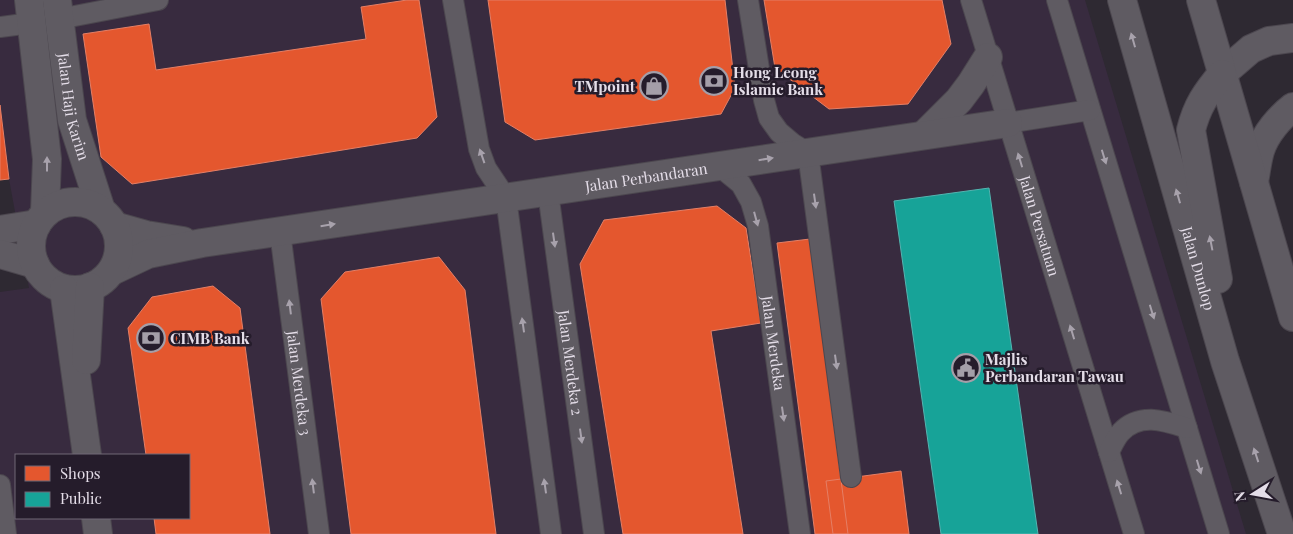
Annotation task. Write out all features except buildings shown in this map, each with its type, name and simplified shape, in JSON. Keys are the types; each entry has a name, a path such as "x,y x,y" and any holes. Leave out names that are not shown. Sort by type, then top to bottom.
{"street":[{"name":"Jalan Dunlop","path":"1122,0 1225,361 1282,534"},
{"path":"1201,0 1293,317"},
{"name":"Jalan Haji Karim","path":"58,9 72,120 108,218"},
{"name":"Jalan Haji Karim","path":"30,12 48,159 41,218"},
{"path":"1225,361 1220,290 1191,130 1195,113 1205,94 1222,74 1251,49 1269,41 1293,38"},
{"path":"924,135 959,100 988,57"},
{"path":"1254,182 1260,150 1270,130 1293,107"},
{"name":"Jalan Perbandaran","path":"112,271 148,254 202,244 1008,123"},
{"path":"0,230 41,218 58,205 73,201 88,204 108,218 118,237 117,260 112,271 102,281 77,288 52,284 42,275 35,264 31,251 32,237 41,218"},
{"name":"Jalan Perbandaran","path":"108,218 146,235 202,244"},
{"path":"0,254 35,264"},
{"path":"77,288 83,426 87,454"},
{"path":"96,519 98,534"}],"lane":[{"path":"58,9 158,0"},
{"path":"453,0 479,149 486,168 506,198 551,534"},
{"path":"748,0 764,100 769,118 779,132 808,153 851,477"},
{"name":"Jalan Persatuan","path":"971,0 1134,534"},
{"path":"1057,0 1219,534"},
{"path":"0,27 30,12"},
{"name":"Jalan Perbandaran","path":"1008,123 1090,110"},
{"name":"Jalan Merdeka","path":"719,166 740,184 751,202 758,226 800,534"},
{"name":"Jalan Merdeka 2","path":"548,192 594,534"},
{"name":"Jalan Merdeka 3","path":"280,232 319,534"},
{"path":"1109,452 1120,432 1132,424 1159,419 1187,428"},
{"path":"0,485 6,534"}],"shaded area":[{"path":"0,0 1085,0 1246,534 0,534 0,292 29,288 9,179 0,105"}],"place":[{"name":"Hong Leong Islamic Bank","path":"714,81"},
{"name":"TMpoint","path":"654,86"},
{"name":"CIMB Bank","path":"151,338"},
{"name":"Majlis Perbandaran Tawau","path":"966,368"}]}
